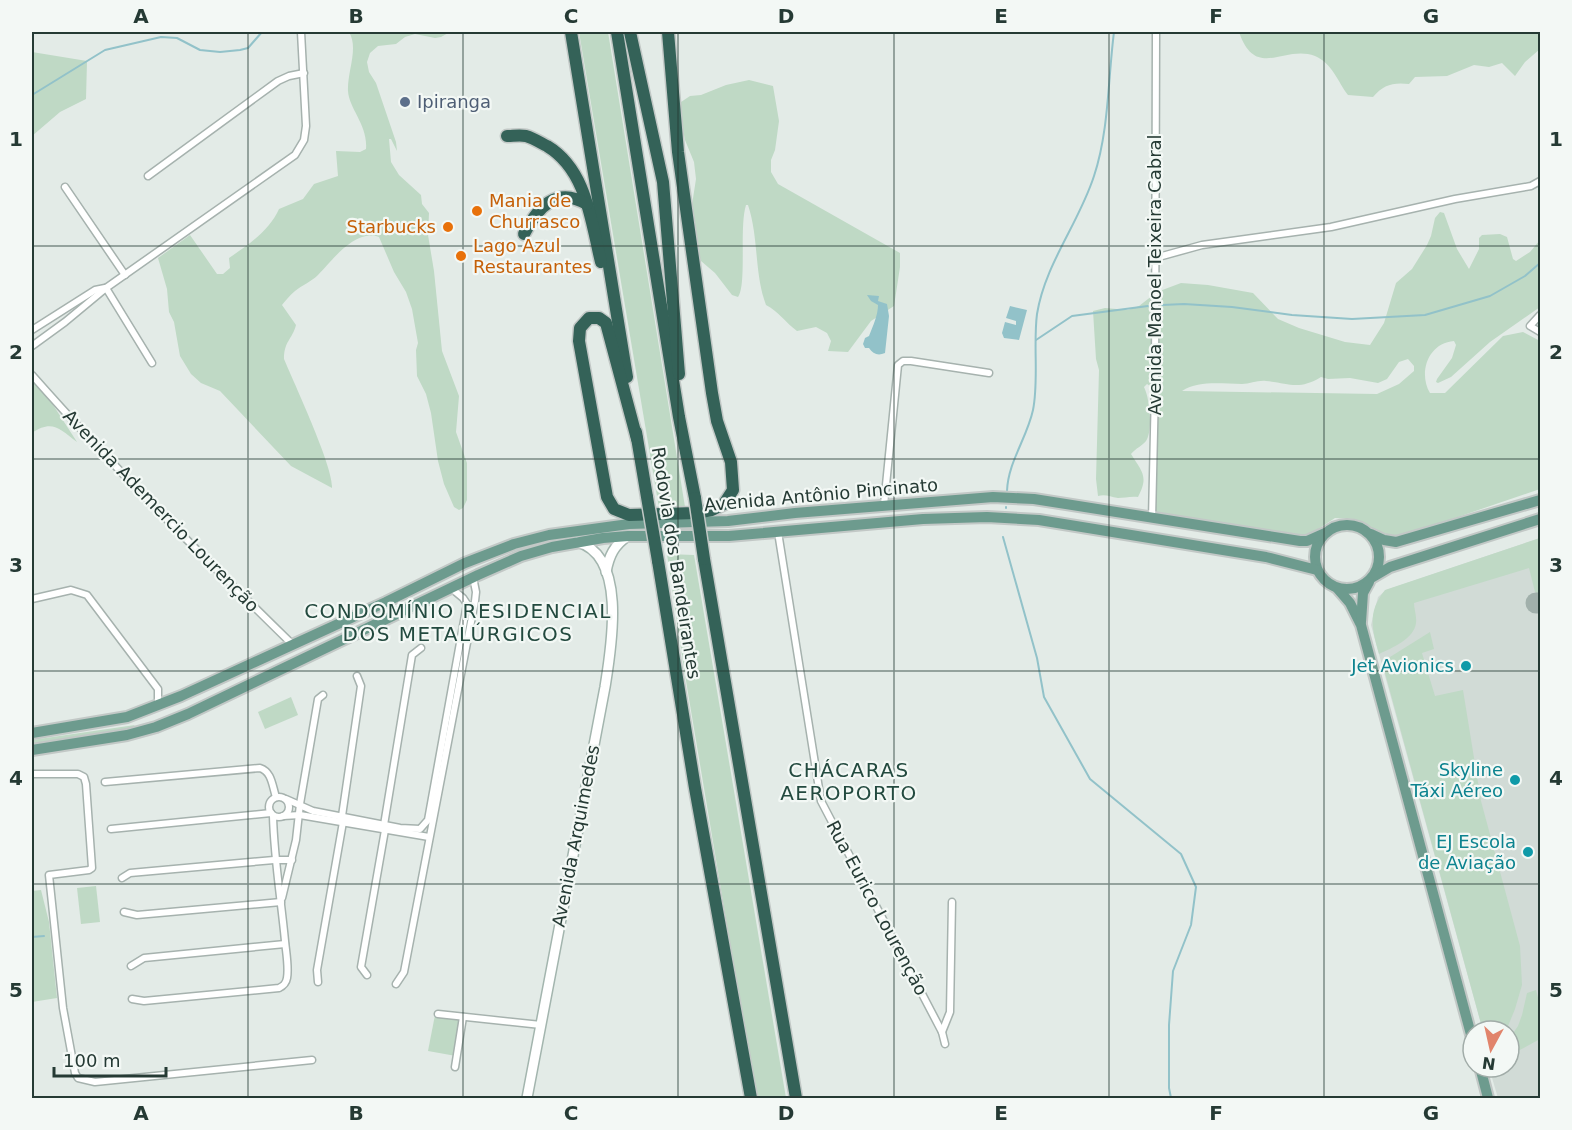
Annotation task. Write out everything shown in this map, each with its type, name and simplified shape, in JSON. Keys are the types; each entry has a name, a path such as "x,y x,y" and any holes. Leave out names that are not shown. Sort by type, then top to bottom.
{"highway":[{"name":"Rodovia dos Bandeirantes","path":"571,32 694,788 751,1098"},
{"name":"Rodovia dos Bandeirantes","path":"617,32 679,417 695,498 796,1098"},
{"path":"630,32 663,182 680,376 679,417"},
{"path":"637,438 606,323 599,318 589,318 580,328 579,341 607,497 611,505 619,512 629,515 695,513 716,508 729,498 734,484 733,470 714,409 678,152 668,32"},
{"path":"507,136 526,136 551,149 565,161 576,176 587,204 603,268 614,297"},
{"path":"524,234 537,213 547,203 558,198 579,199 587,204"}],"main road":[{"name":"Avenida Antônio Pincinato","path":"32,733 127,717 223,677 446,572 514,544 578,530 629,524 728,521 795,513 993,497 1034,499 1299,542 1308,541 1333,528 1351,525 1384,540 1396,542 1540,500"},
{"path":"923,519 936,514 974,511 979,506 977,499"},
{"path":"884,505 888,513 899,521"},
{"name":"Avenida Antônio Pincinato","path":"32,750 97,740 156,727 521,556 575,542 628,536 680,537 778,532 923,519 987,517 1039,520 1266,557 1317,570 1322,578 1336,588 1350,603 1362,625"},
{"path":"1152,519 1154,530 1164,540"},
{"path":"1336,588 1353,589 1390,567 1540,519"},
{"path":"1368,532 1379,549 1380,559 1378,568 1363,593 1362,625 1467,1019"},
{"path":"1317,570 1315,550 1325,533"},
{"path":"606,572 614,548 628,536"},
{"name":"Avenida Arquimedes","path":"527,1098 614,624 612,598 606,572 590,547 575,542"},
{"path":"446,572 463,572 473,577"},
{"path":"214,701 211,692 213,686 223,677"},
{"path":"156,727 158,705"},
{"path":"1483,1079 1488,1098"}],"street":[{"path":"32,346 74,316 106,288 295,155 306,133 301,32"},
{"name":"Avenida Manoel Teixeira Cabral","path":"1152,519 1156,32"},
{"path":"148,176 278,81 304,73"},
{"path":"1155,258 1202,245 1331,226 1455,199 1531,186 1540,181"},
{"path":"65,187 126,274"},
{"path":"32,330 94,290 106,288"},
{"path":"106,288 152,363"},
{"path":"1540,315 1530,326 1540,333"},
{"path":"884,505 898,365 903,361 911,361 989,373"},
{"name":"Avenida Ademercio Lourenção","path":"32,375 82,431 192,545 293,645"},
{"name":"Rua Eurico Lourenção","path":"778,532 821,801 942,1032 945,1044"},
{"path":"396,984 404,972 475,601 473,577"},
{"path":"385,827 420,830 428,820 467,604 464,598 451,588"},
{"path":"32,599 71,590 87,595 158,689 158,705"},
{"path":"367,975 361,967 412,655 421,648"},
{"path":"318,982 317,970 361,686 357,676"},
{"path":"281,900 292,860 318,699 323,695"},
{"path":"105,782 260,768 266,770 270,776 276,797"},
{"path":"32,774 78,774 84,777 86,784 92,868 49,875 65,1027 78,1078 95,1082 312,1060"},
{"path":"276,797 342,819 429,837"},
{"path":"132,999 144,1001 279,988 285,984 288,977 269,804 276,797"},
{"path":"283,816 289,808 286,799"},
{"path":"111,829 272,815 342,819"},
{"path":"123,878 130,873 292,860"},
{"path":"124,912 137,915 281,900"},
{"name":"Rua Eurico Lourenção","path":"942,1032 950,1012 952,902"},
{"path":"130,966 144,958 285,944"},
{"path":"438,1014 541,1025"},
{"path":"455,1067 463,1017"}],"shaded area":[{"path":"1540,538 1540,1098 1498,1098 1492,1079 1521,1079 1521,1019 1480,1019 1371,625 1378,597 1386,590"}],"green space":[{"path":"349,32 450,32 435,38 415,34 405,37 396,44 378,46 370,53 367,62 396,142 397,151 389,139 391,162 399,175 421,195 422,204 429,213 428,235 442,351 459,396 456,432 467,463 467,500 463,508 459,510 454,507 444,484 431,413 426,394 417,376 418,343 412,309 379,237 370,235 353,241 282,305 296,325 285,348 284,359 327,463 332,488 291,466 220,391 201,383 191,374 180,356 174,322 169,312 167,289 158,258 190,235 217,274 223,274 230,268 229,258 264,231 279,209 303,199 314,184 338,176 336,151 360,152 366,149 364,132 349,98 348,84 353,45"},
{"path":"579,32 608,32 685,507 659,508"},
{"path":"1239,32 1540,32 1540,49 1525,62 1515,76 1502,63 1489,67 1474,65 1447,76 1415,77 1409,84 1389,85 1373,97 1348,95 1326,63 1315,56 1292,54 1262,58 1254,55 1246,47"},
{"path":"32,52 87,61 86,99 60,112 32,136"},
{"path":"749,80 773,86 779,121 775,150 771,160 771,172 778,184 900,253 894,306 871,321 848,352 828,351 831,341 827,333 816,327 797,331 766,305 762,293 754,230 748,205 746,205 744,215 742,281 738,297 732,295 715,273 701,261 689,224 696,179 694,162 685,140 678,104 690,96 701,95 726,85"},
{"path":"1440,212 1444,213 1457,249 1469,269 1479,249 1479,238 1482,235 1500,234 1507,237 1513,259 1516,261 1530,252 1540,240 1540,307 1490,342 1451,377 1438,383 1437,379 1452,358 1456,345 1454,341 1438,347 1428,360 1425,377 1430,393 1445,393 1503,336 1523,332 1540,341 1540,489 1411,533 1393,536 1376,531 1354,519 1335,518 1312,533 1293,539 1161,517 1155,512 1153,388 1147,384 1144,387 1150,414 1148,436 1146,441 1131,454 1144,479 1138,497 1098,496 1096,479 1099,370 1096,359 1093,311 1105,308 1128,310 1139,306 1157,292 1181,283 1208,285 1253,293 1278,319 1299,328 1345,342 1370,345 1384,323 1396,283 1412,269 1427,245 1435,218","holes":["1408,359 1414,366 1414,371 1399,384 1377,394 1182,391 1196,385 1211,383 1242,384 1263,381 1300,385 1321,377 1350,378 1378,383 1387,379 1399,362"]},
{"path":"32,375 77,442 61,430 51,426 32,433"},
{"path":"1540,538 1540,595 1535,592 1529,568 1414,603 1416,623 1411,634 1402,642 1379,654 1374,637 1373,613 1385,590"},
{"path":"667,554 694,555 786,1098 756,1098"},
{"path":"1430,632 1434,649 1422,653 1435,696 1463,690 1481,801 1520,946 1522,985 1511,1019 1480,1019 1382,662"},
{"path":"291,697 298,715 265,729 258,712"},
{"path":"135,725 125,733 32,745 32,740"},
{"path":"96,886 100,922 81,924 77,888"},
{"path":"41,890 49,922 57,998 32,1002 32,891"},
{"path":"1536,990 1540,1005 1540,1039 1521,1049 1521,1019 1527,993"},
{"path":"435,1015 463,1017 456,1056 428,1051"}],"water":[{"path":"867,295 879,296 878,301 887,304 889,316 885,353 882,354 874,353 869,348 865,348 863,344 865,338 869,336 878,309 878,305"},
{"path":"1010,306 1027,310 1019,340 1004,338 1002,333 1005,322 1016,325 1016,321 1006,318"}],"waterway":[{"path":"32,95 105,50 161,37 177,38 200,50 220,52 240,50 248,48 262,32"},
{"path":"1007,491 1014,460 1027,430 1035,399 1036,326 1041,296 1047,278 1088,193 1099,159 1103,141 1114,32"},
{"path":"1162,305 1232,307 1292,315 1352,319 1425,315 1490,296 1525,276 1540,263"},
{"path":"1036,340 1072,316 1148,306"},
{"path":"1003,537 1037,658 1044,697 1090,779 1181,854 1196,887 1191,925 1173,971 1169,1025 1171,1098"},
{"path":"32,937 44,936"}],"place":[{"name":"Ipiranga","path":"405,102"},
{"name":"Mania de Churrasco","path":"477,211"},
{"name":"Starbucks","path":"448,227"},
{"name":"Lago Azul Restaurantes","path":"461,256"},
{"name":"Jet Avionics","path":"1466,666"},
{"name":"Skyline Táxi Aéreo","path":"1515,780"},
{"name":"EJ Escola de Aviação","path":"1528,852"}],"district":[{"name":"CONDOMÍNIO RESIDENCIAL DOS METALÚRGICOS","path":"458,622"},
{"name":"CHÁCARAS AEROPORTO","path":"849,782"}]}
